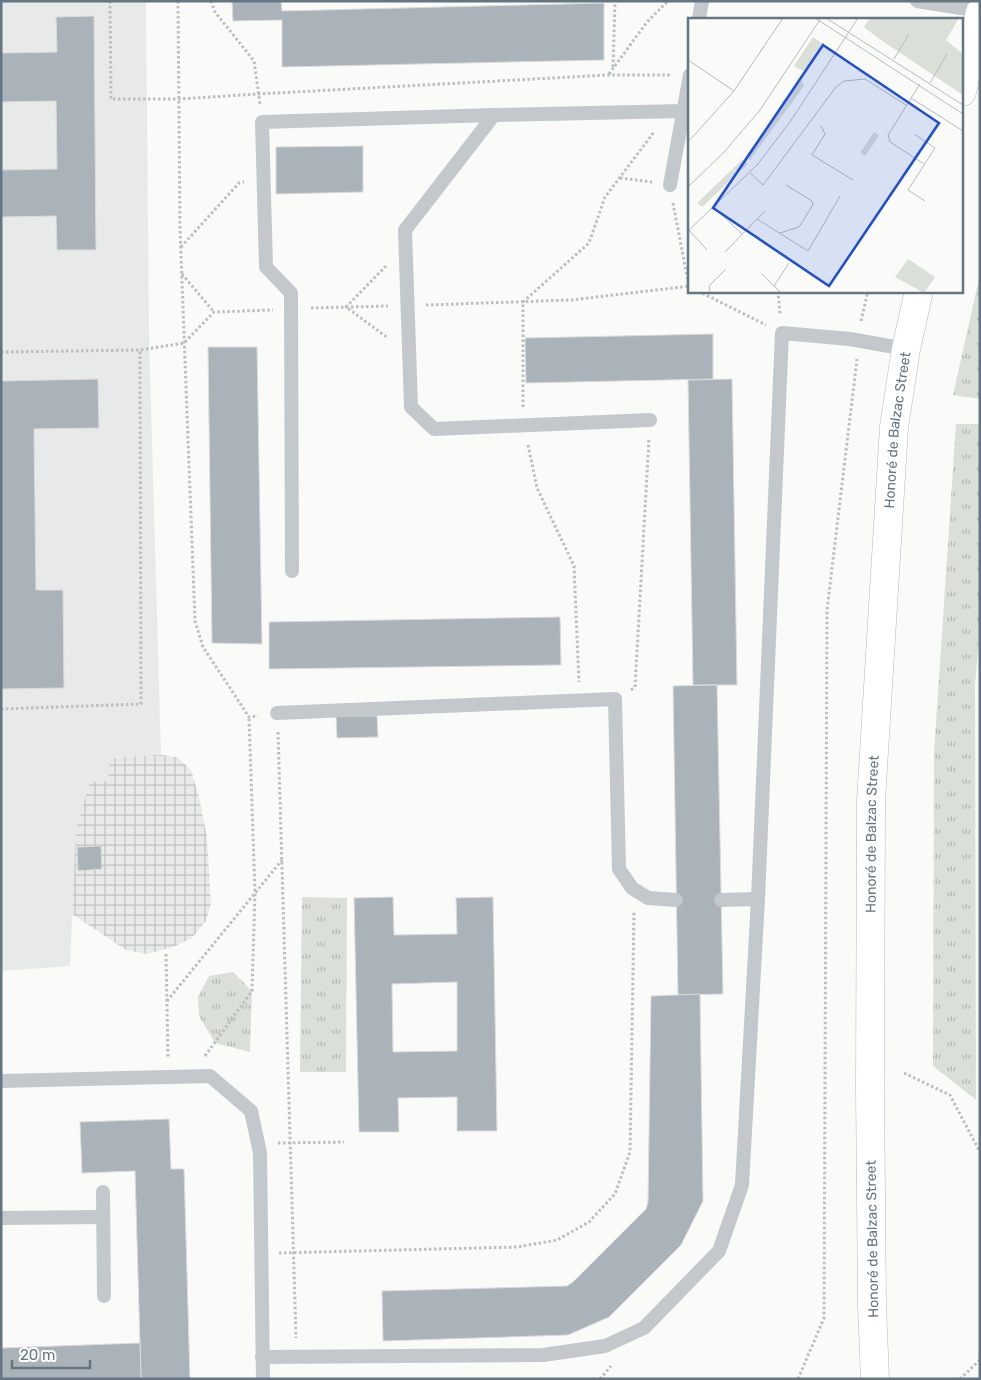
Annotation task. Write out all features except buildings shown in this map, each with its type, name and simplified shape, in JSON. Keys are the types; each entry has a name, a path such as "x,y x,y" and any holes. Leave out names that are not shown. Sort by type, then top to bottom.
{"street":[{"path":"964,83 980,11"},
{"name":"Honoré de Balzac Street","path":"875,1379 872,1305 870,1088 871,801 894,427 906,350 919,292"}],"lane":[{"path":"699,18 702,1"},
{"path":"917,1 980,11"},
{"path":"670,185 688,87"},
{"path":"292,572 291,293 266,267 262,122 684,111"},
{"path":"494,115 405,230 411,407 434,429 650,420"},
{"path":"262,1357 543,1355 605,1346 644,1328 719,1251 742,1185 758,899 782,333 859,341 906,350"},
{"path":"278,714 615,699 619,869 632,888 648,898 676,900"},
{"path":"721,900 758,899"},
{"path":"1,1081 210,1076 251,1111 260,1153 263,1379"},
{"path":"103,1192 104,1296"},
{"path":"1,1218 103,1217"}],"path":[{"path":"110,1 111,99 178,99 608,74 688,75"},
{"path":"178,1 180,247 196,621 203,647 249,717 255,892 252,991 190,1077"},
{"path":"211,1 215,12 254,61 262,122"},
{"path":"613,68 615,1"},
{"path":"608,74 647,22 668,1"},
{"path":"580,701 574,566 537,488 524,425 523,302 589,244 605,197 669,112"},
{"path":"180,247 239,183 264,177"},
{"path":"620,178 670,185 688,281"},
{"path":"346,307 406,246"},
{"path":"181,273 214,312"},
{"path":"1,352 140,350 184,343 214,312 571,300 688,286"},
{"path":"700,292 782,333"},
{"path":"798,1379 824,1318 827,610 861,321 868,292"},
{"path":"346,307 409,354"},
{"path":"1,709 141,704 140,350"},
{"path":"615,699 635,687 650,420"},
{"path":"249,717 278,714 297,1356"},
{"path":"167,1002 282,859"},
{"path":"261,1254 517,1247 557,1240 589,1222 615,1194 630,1152 635,890"},
{"path":"166,954 168,1077"},
{"path":"904,1073 950,1094 980,1152"},
{"path":"258,1142 344,1142"},
{"path":"960,1379 980,1360"}],"shaded area":[{"path":"1,1 146,1 149,338 161,755 111,758 108,781 76,830 70,966 1,971"},
{"path":"161,755 177,757 191,770 199,797 207,837 211,904 206,921 192,938 173,947 147,954 126,950 72,914 76,830 90,782 108,781 110,758"}],"green space":[{"path":"980,274 980,399 953,395"},
{"path":"956,424 980,424 980,629 975,685 976,1100 933,1066 934,753"},
{"path":"302,897 347,898 346,1072 300,1072"},
{"path":"233,972 252,991 250,1052 215,1043 199,1016 198,997 209,976"}]}
